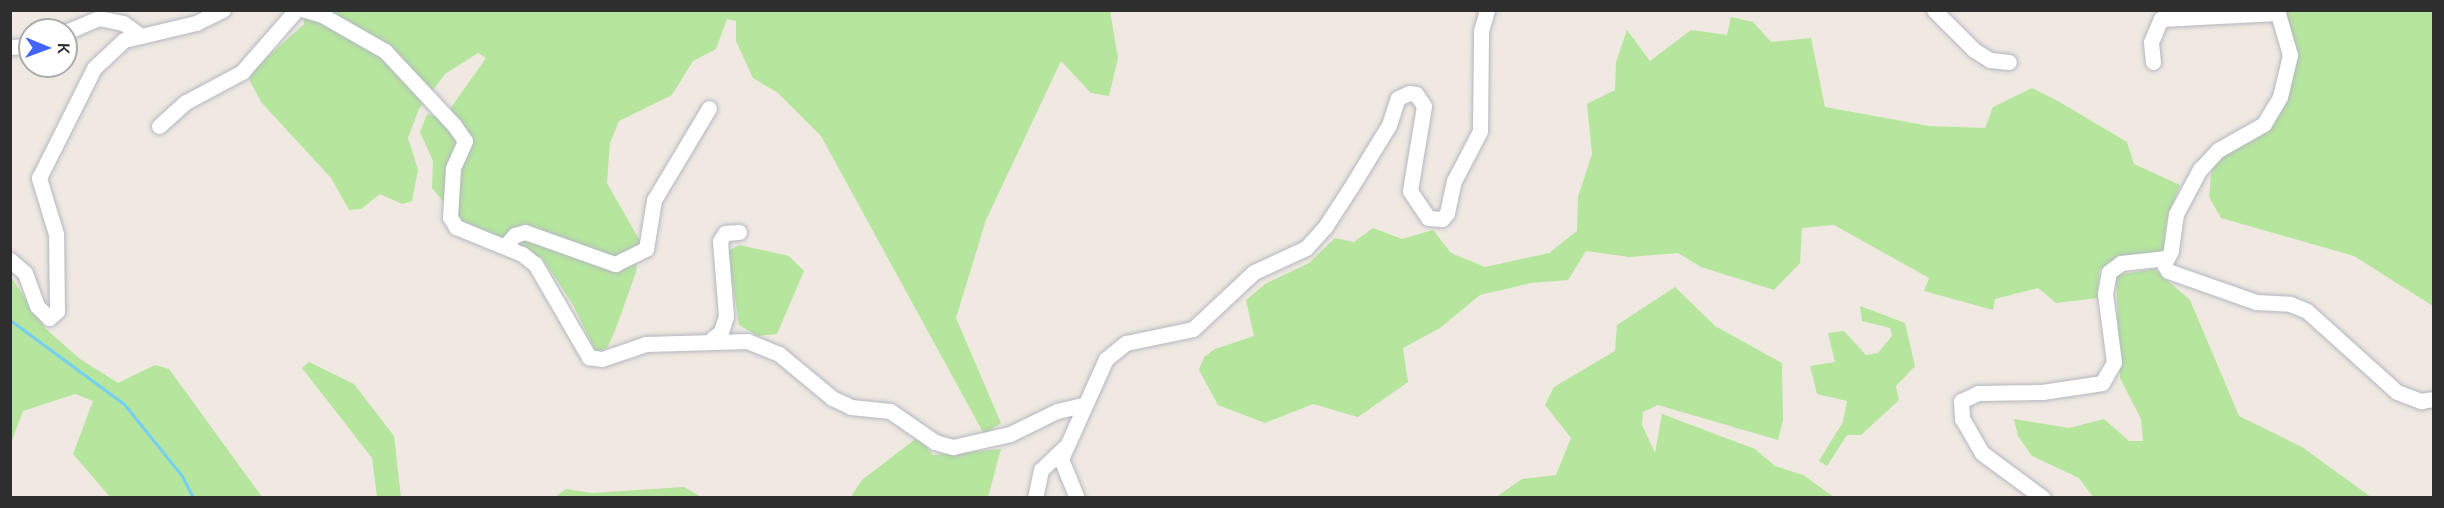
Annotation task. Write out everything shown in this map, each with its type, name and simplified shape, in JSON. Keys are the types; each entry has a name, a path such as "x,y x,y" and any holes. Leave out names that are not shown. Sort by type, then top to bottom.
{"street":[{"path":"10,260 25,273 37,306 49,318 57,311 56,234 39,187 42,166 94,68 124,40 196,23 223,10"},
{"path":"159,126 186,102 242,72 296,10"},
{"path":"305,10 322,15 385,51 454,124 465,141 453,168 450,217 456,227 505,246 535,264 589,357 602,359 646,344 712,339 747,341 778,354 832,398 851,407 890,411 906,418 935,442 953,447 1010,434 1057,411 1083,405"},
{"path":"1077,498 1061,459 1083,405 1106,359 1118,348 1192,328 1254,272 1306,248 1325,227 1351,187 1389,125 1398,98 1409,93 1416,94 1424,106 1410,191 1428,218 1442,219 1454,181 1480,131 1481,31 1486,10"},
{"path":"1934,10 1974,50 1990,60 2009,62"},
{"path":"2153,62 2151,42 2161,19 2277,12 2290,55 2280,97 2264,124 2233,139 2200,169 2176,214 2173,244 2164,264 2168,271 2256,302 2290,304 2307,311 2397,392 2421,401 2433,399"},
{"path":"78,27 99,18 123,23 141,36"},
{"path":"505,246 514,235 525,232 615,264 646,249 654,200 709,108"},
{"path":"712,339 721,332 726,316 720,240 725,233 739,232"},
{"path":"2043,498 1982,453 1962,419 1961,401 1978,393 2042,392 2102,383 2114,362 2105,294 2109,272 2121,263 2166,258"},
{"path":"1035,498 1041,470 1064,448"}],"green space":[{"path":"303,10 1110,11 1118,58 1109,96 1091,93 1061,61 986,220 956,318 1001,423 984,434 821,136 778,93 753,78 736,41 736,21 727,19 716,49 693,61 672,95 619,121 610,143 607,183 640,241 636,272 615,331 607,348 596,352 572,303 542,258 463,225 432,188 433,161 420,132 427,114 443,119 486,58 478,53 445,74 419,109 408,138 418,170 412,201 402,204 380,194 361,209 349,210 331,178 261,102 249,79 254,69 304,24"},
{"path":"2281,11 2433,11 2433,306 2354,256 2221,218 2209,197 2212,165 2239,141 2267,127 2293,60"},
{"path":"1731,17 1753,22 1771,42 1811,38 1825,107 1929,126 1985,128 1993,107 2032,88 2058,101 2127,142 2134,164 2180,185 2166,222 2163,253 2112,260 2099,271 2098,298 2056,303 2038,288 1995,299 1993,310 1924,291 1929,278 1834,225 1802,228 1800,263 1774,290 1701,267 1678,253 1629,257 1586,251 1568,280 1531,283 1480,295 1440,328 1403,348 1408,382 1358,417 1313,404 1265,423 1218,405 1199,370 1204,357 1215,349 1254,336 1246,300 1265,284 1309,263 1335,238 1354,242 1373,228 1402,239 1433,230 1451,253 1485,267 1549,253 1577,231 1578,197 1592,154 1587,104 1615,90 1616,62 1627,30 1650,61 1691,30 1727,35"},
{"path":"739,245 789,256 804,271 777,334 758,336 739,325 728,251"},
{"path":"2154,269 2190,300 2239,416 2302,447 2371,497 2093,497 2079,478 2032,456 2018,436 2014,419 2069,428 2104,419 2129,441 2143,441 2141,419 2120,378 2116,275"},
{"path":"11,277 45,328 80,359 118,383 155,365 169,369 262,497 110,497 73,454 93,401 75,394 23,411 11,443"},
{"path":"1675,287 1715,326 1782,363 1783,420 1778,440 1658,405 1643,412 1642,425 1655,453 1662,414 1755,449 1775,466 1803,475 1834,497 1496,497 1522,479 1556,475 1571,438 1545,405 1554,387 1615,351 1617,325"},
{"path":"1860,306 1905,323 1915,366 1896,386 1899,400 1861,435 1847,435 1827,466 1819,461 1843,422 1847,401 1817,394 1810,366 1835,362 1828,333 1844,331 1866,355 1878,353 1892,336 1890,328 1862,321"},
{"path":"309,362 354,384 394,436 401,497 377,497 372,458 302,368"},
{"path":"918,437 933,455 1001,449 988,497 850,498 862,480"},
{"path":"684,487 701,497 555,497 566,489 592,493"}],"waterway":[{"path":"10,320 124,404 182,476 193,498"}]}
